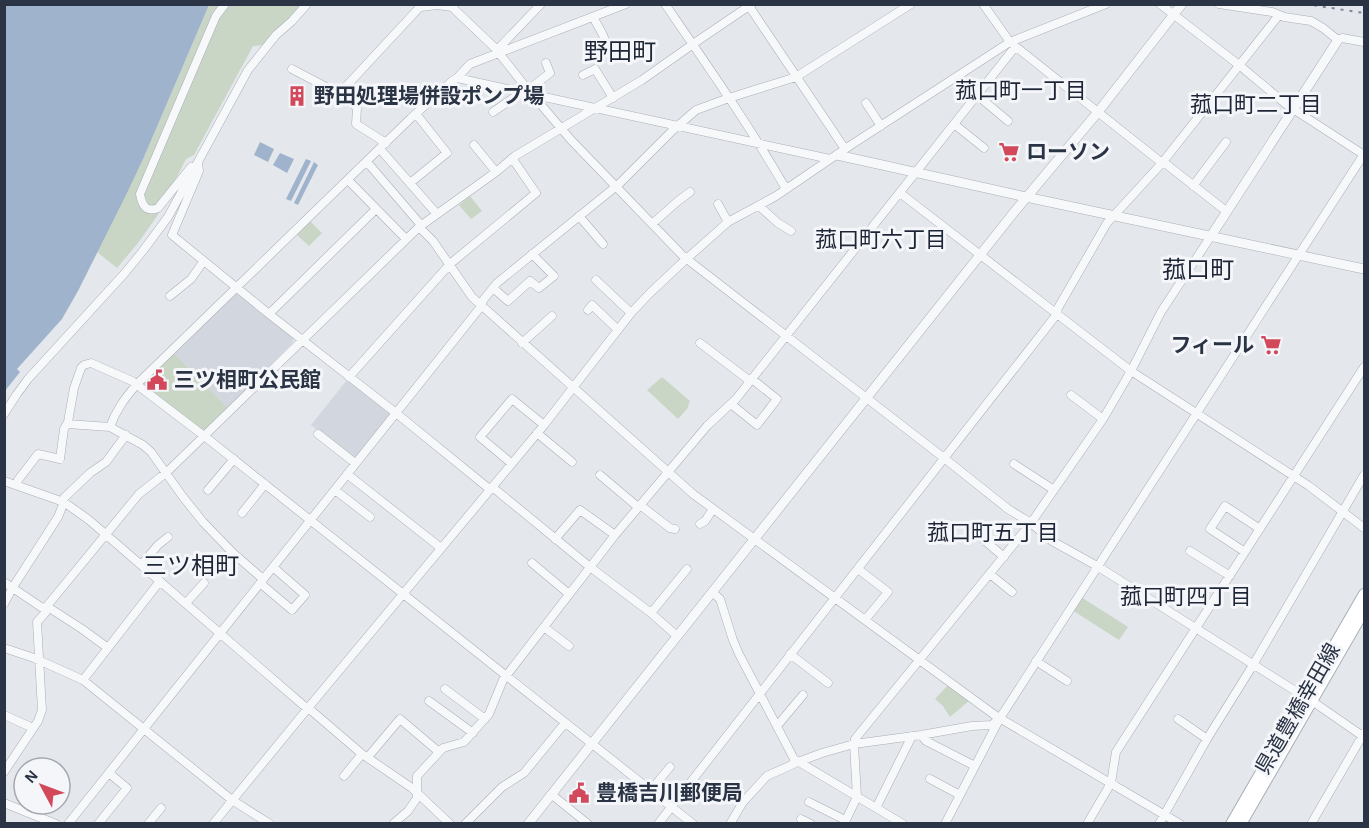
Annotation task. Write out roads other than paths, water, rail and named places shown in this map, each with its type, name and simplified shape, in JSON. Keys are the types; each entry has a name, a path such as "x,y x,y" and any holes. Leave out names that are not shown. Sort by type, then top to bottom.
{"main road":[{"name":"県道豊橋幸田線","path":"1241,824 1365,594"},
{"name":"県道豊橋幸田線","path":"1231,824 1365,611"}],"street":[{"path":"198,163 192,166 158,208 152,211 142,204 140,194 216,16 225,4"},
{"path":"4,414 28,379 124,274 168,218 248,70 276,35 306,4"},
{"path":"498,52 541,4"},
{"path":"110,427 115,412 137,384 470,64 626,4"},
{"path":"665,4 759,143 786,189"},
{"path":"68,824 479,309 493,288 616,186 677,126 700,108 796,77 911,4"},
{"path":"983,4 1012,45 1226,212"},
{"path":"213,824 544,425 631,313 687,259 728,222 759,206 881,126 1012,45 1106,4"},
{"path":"945,824 1000,718 1364,155 1292,109 1160,4"},
{"path":"528,824 1182,4"},
{"path":"1219,4 1311,21 1338,40"},
{"path":"339,94 418,9 437,5 452,7 498,52 527,92 561,129 687,259 1052,541 1097,566 1364,735 1311,824"},
{"path":"4,772 38,721 42,710 37,622 46,609 139,494 167,472 302,339 436,213 513,158 648,76 751,5 796,77 837,154"},
{"path":"658,824 1056,314 1063,298 1113,215 1161,163 1279,15"},
{"path":"593,17 605,40"},
{"path":"809,802 844,822 857,797 855,739 1031,523 1103,419 1161,312 1338,40 1342,38 1365,42"},
{"path":"393,824 413,805 417,798 417,776 443,748 464,742 485,719 503,680 615,535 707,426 751,380 977,95 1012,45"},
{"path":"493,112 527,92 550,73 546,63"},
{"path":"292,69 356,105 358,126 383,146 436,213"},
{"path":"583,75 594,69 613,98"},
{"path":"457,78 759,143 837,154 1365,269"},
{"path":"977,95 1008,121"},
{"path":"866,103 881,126"},
{"path":"410,183 447,153 416,114"},
{"path":"954,124 984,148"},
{"path":"1193,186 1226,142"},
{"path":"474,144 496,172"},
{"path":"349,377 450,264 536,193 513,158"},
{"path":"367,162 433,241 472,297 693,494 1000,718 1180,824"},
{"path":"198,163 199,171 172,235 268,314 490,489 496,490 677,636"},
{"path":"348,180 406,239"},
{"path":"652,224 690,192"},
{"path":"900,193 1131,371 1294,477 1365,528"},
{"path":"718,204 728,222"},
{"path":"759,206 791,231"},
{"path":"268,314 376,209"},
{"path":"579,216 603,244"},
{"path":"493,288 508,301 530,281 539,288 554,276 532,254"},
{"path":"170,297 191,279 203,262"},
{"path":"596,280 631,313"},
{"path":"588,310 592,305 618,330"},
{"path":"522,343 552,316"},
{"path":"700,343 777,399 756,425 730,404"},
{"path":"17,485 18,480 38,454 60,459 64,429 74,388 84,365 91,363 137,384 693,824"},
{"path":"1087,824 1112,783 1116,752 1365,367"},
{"path":"1071,395 1103,419"},
{"path":"511,463 480,437 512,399 544,425"},
{"path":"67,424 110,427 143,445 167,472 203,522 292,610 305,595 273,567"},
{"path":"537,433 572,462"},
{"path":"318,434 355,464"},
{"path":"4,604 58,517 64,498 90,473 106,462 126,435"},
{"path":"208,490 234,459"},
{"path":"1014,464 1053,490"},
{"path":"347,474 441,548"},
{"path":"600,475 639,506 675,530"},
{"path":"1159,824 1207,739 1254,665 1365,475"},
{"path":"4,481 63,502 89,520 303,705 365,756 417,792 450,824"},
{"path":"242,513 266,484"},
{"path":"335,490 370,517"},
{"path":"1245,552 1210,528 1225,506 1260,529"},
{"path":"700,524 713,508"},
{"path":"555,539 580,510 615,535"},
{"path":"141,565 168,537"},
{"path":"984,540 1004,557"},
{"path":"1190,551 1230,576"},
{"path":"532,563 569,594"},
{"path":"651,613 687,569"},
{"path":"858,569 888,592 865,620"},
{"path":"990,574 1012,592"},
{"path":"4,582 46,609 51,609 108,648"},
{"path":"83,680 160,582"},
{"path":"186,603 204,583"},
{"path":"711,592 720,599 733,640 794,759 903,824"},
{"path":"544,627 569,646"},
{"path":"4,648 83,680 232,800 270,824"},
{"path":"790,654 828,683"},
{"path":"1036,661 1067,681"},
{"path":"445,689 485,719"},
{"path":"777,726 804,695"},
{"path":"429,701 473,732"},
{"path":"4,715 33,728"},
{"path":"730,824 743,802 766,776 798,762 854,744 992,725 1000,718"},
{"path":"1178,718 1207,739"},
{"path":"344,776 400,719 439,752"},
{"path":"465,824 502,787 524,773 565,723"},
{"path":"916,736 975,766"},
{"path":"876,808 916,736"},
{"path":"651,790 670,766"},
{"path":"98,824 127,788 109,773"},
{"path":"930,779 960,795"},
{"path":"551,794 588,824"},
{"path":"4,803 56,824"},
{"path":"148,824 161,808"},
{"path":"801,819 811,824"}],"water":[{"path":"5,4 209,5 144,157 78,291 62,319 17,369 20,372 5,391"},
{"path":"260,142 274,149 268,162 254,155"},
{"path":"280,153 294,159 287,173 273,165"},
{"path":"306,159 311,161 291,201 286,199"},
{"path":"314,162 318,165 298,205 294,203"}],"railway":[{"path":"4,5 17,4"},
{"path":"1305,4 1364,13"}],"place":[{"name":"野田処理場併設ポンプ場","path":"297,96"},
{"name":"ローソン","path":"1009,152"},
{"name":"フィール","path":"1271,345"},
{"name":"三ツ相町公民館","path":"157,380"},
{"name":"豊橋吉川郵便局","path":"579,793"}],"district":[{"name":"野田町","path":"620,53"},
{"name":"菰口町一丁目","path":"1021,91"},
{"name":"菰口町二丁目","path":"1256,105"},
{"name":"菰口町六丁目","path":"881,240"},
{"name":"菰口町","path":"1198,271"},
{"name":"菰口町五丁目","path":"993,533"},
{"name":"三ツ相町","path":"191,567"},
{"name":"菰口町四丁目","path":"1186,597"}]}
